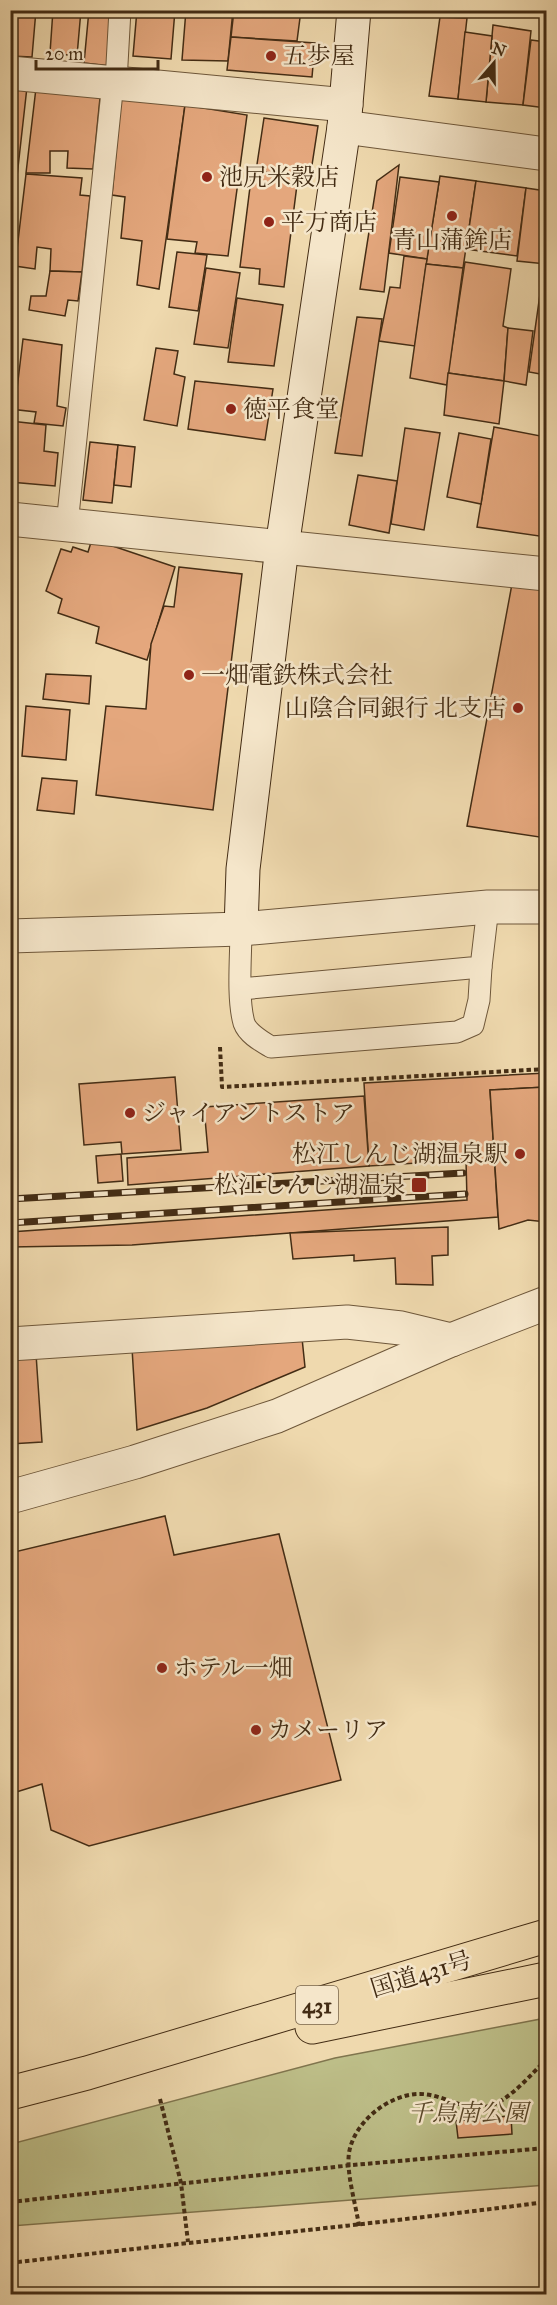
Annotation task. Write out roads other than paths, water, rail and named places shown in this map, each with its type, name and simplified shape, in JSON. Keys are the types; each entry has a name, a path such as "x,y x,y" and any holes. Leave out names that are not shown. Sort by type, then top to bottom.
{"highway":[{"name":"国道431号","path":"10,2093 87,2073 546,1936"},
{"name":"国道431号","path":"87,2073 546,1979"}],"street":[{"path":"241,929 243,869 282,547 345,116 354,10"},
{"path":"10,72 115,82 345,116 546,154"},
{"path":"10,519 546,574"},
{"path":"10,936 241,929 488,907 546,907"},
{"path":"10,1497 135,1462 277,1416 452,1340 546,1303"},
{"path":"10,1344 347,1322 401,1328 452,1340"}],"lane":[{"path":"67,525 115,82 120,10"},
{"path":"241,929 241,989 244,1024 255,1038 271,1047 457,1032 473,1025 479,1000 488,907"},
{"path":"241,989 481,967"}],"railway":[{"path":"10,1199 463,1173"},
{"path":"10,1223 465,1194"}],"place":[{"name":"五歩屋","path":"271,56"},
{"name":"池尻米穀店","path":"207,177"},
{"name":"青山蒲鉾店","path":"452,216"},
{"name":"平万商店","path":"269,222"},
{"name":"徳平食堂","path":"231,409"},
{"name":"一畑電鉄株式会社","path":"189,675"},
{"name":"山陰合同銀行 北支店","path":"518,708"},
{"name":"ジャイアントストア","path":"130,1113"},
{"name":"松江しんじ湖温泉駅","path":"520,1154"},
{"name":"松江しんじ湖温泉","path":"419,1185"},
{"name":"ホテル一畑","path":"162,1668"},
{"name":"カメーリア","path":"256,1730"}],"park label":[{"name":"千鳥南公園","path":"468,2113"}]}
